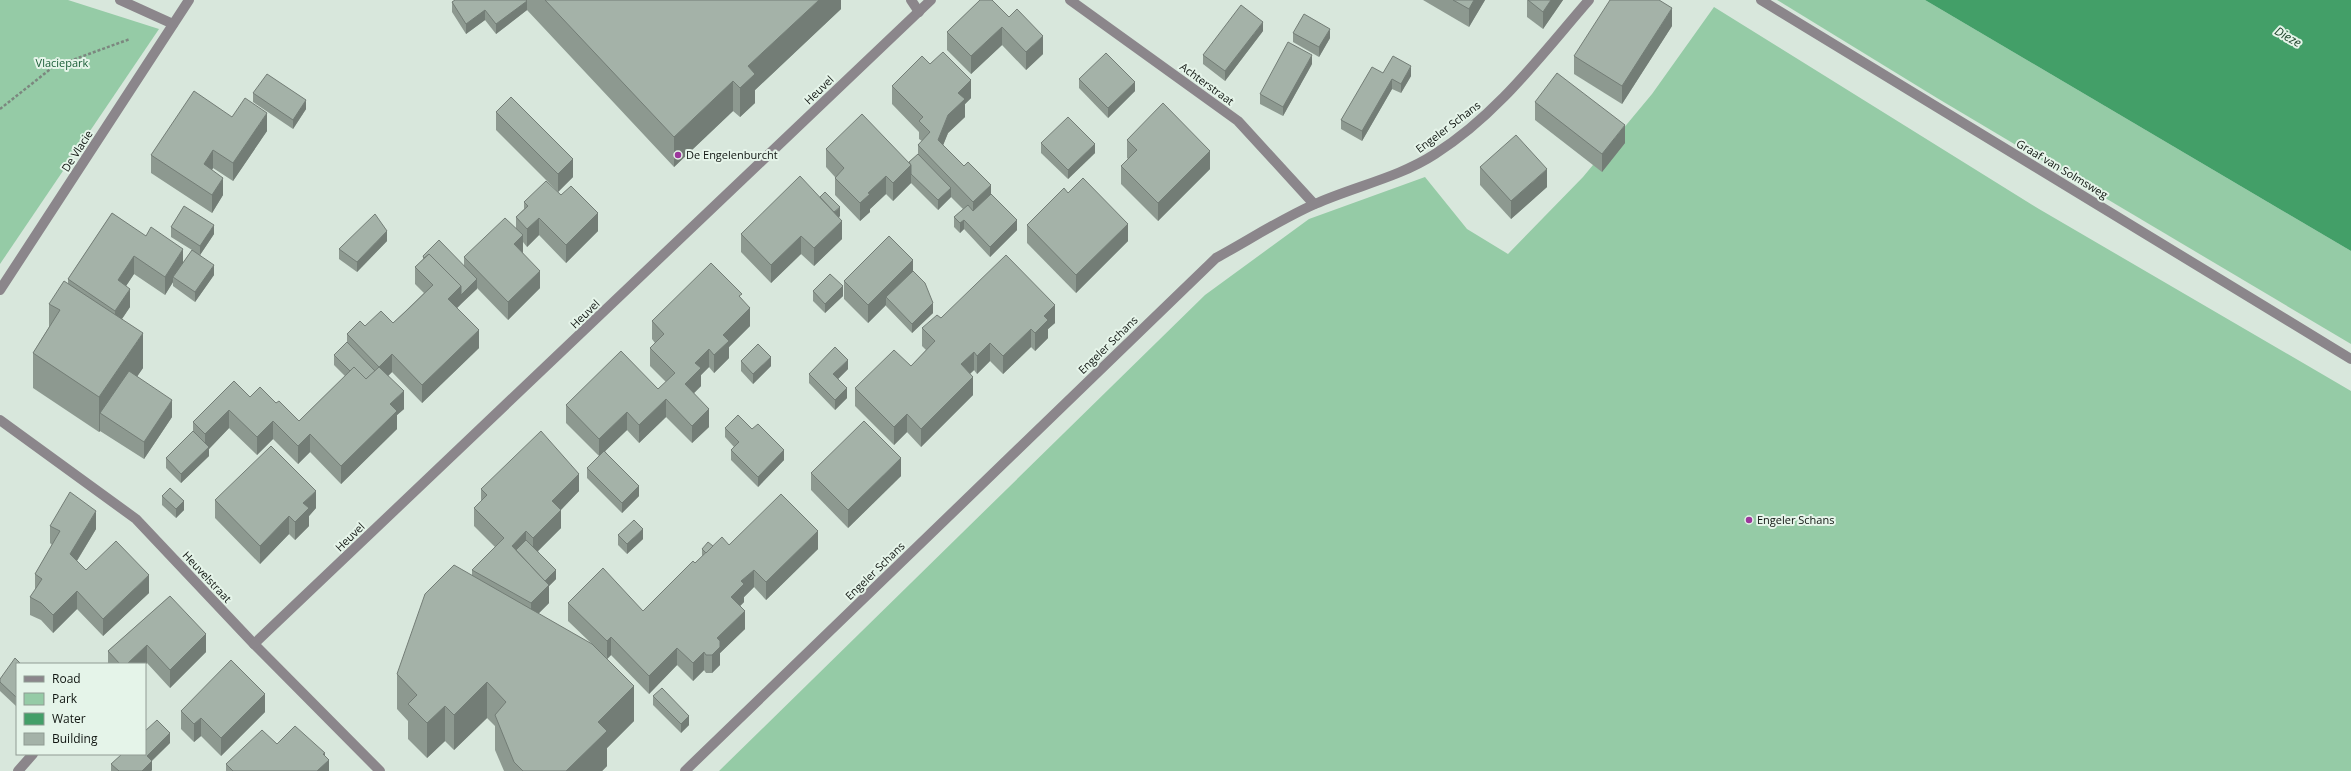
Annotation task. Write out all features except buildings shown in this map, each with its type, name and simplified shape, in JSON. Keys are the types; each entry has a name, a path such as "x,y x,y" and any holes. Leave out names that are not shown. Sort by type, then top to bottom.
{"street":[{"path":"120,0 174,24"},
{"name":"De Vlacie","path":"0,290 189,0"},
{"path":"911,0 919,12"},
{"name":"Heuvel","path":"254,644 931,0"},
{"name":"Achterstraat","path":"1070,0 1238,121 1314,204"},
{"name":"Engeler Schans","path":"685,771 1216,258 1314,204 1410,169 1436,154 1471,127 1506,95 1589,0"},
{"name":"Graaf van Solmsweg","path":"1761,0 2351,359"},
{"name":"Heuvelstraat","path":"0,420 136,520 254,644 380,771"},
{"path":"18,771 32,755"}],"path":[{"path":"0,108 53,67 131,39"}],"green space":[{"name":"Vlaciepark","path":"0,0 68,0 159,29 0,264"},
{"path":"1777,0 1925,0 2351,251 2351,344 1937,98"},
{"path":"1714,7 2039,209 2351,391 2351,771 719,771 1205,295 1309,219 1425,177 1467,229 1508,254 1583,177 1652,94"}],"water":[{"name":"Dieze","path":"1925,0 2351,0 2351,251"}],"place":[{"name":"De Engelenburcht","path":"678,155"},
{"name":"Engeler Schans","path":"1749,520"}]}
